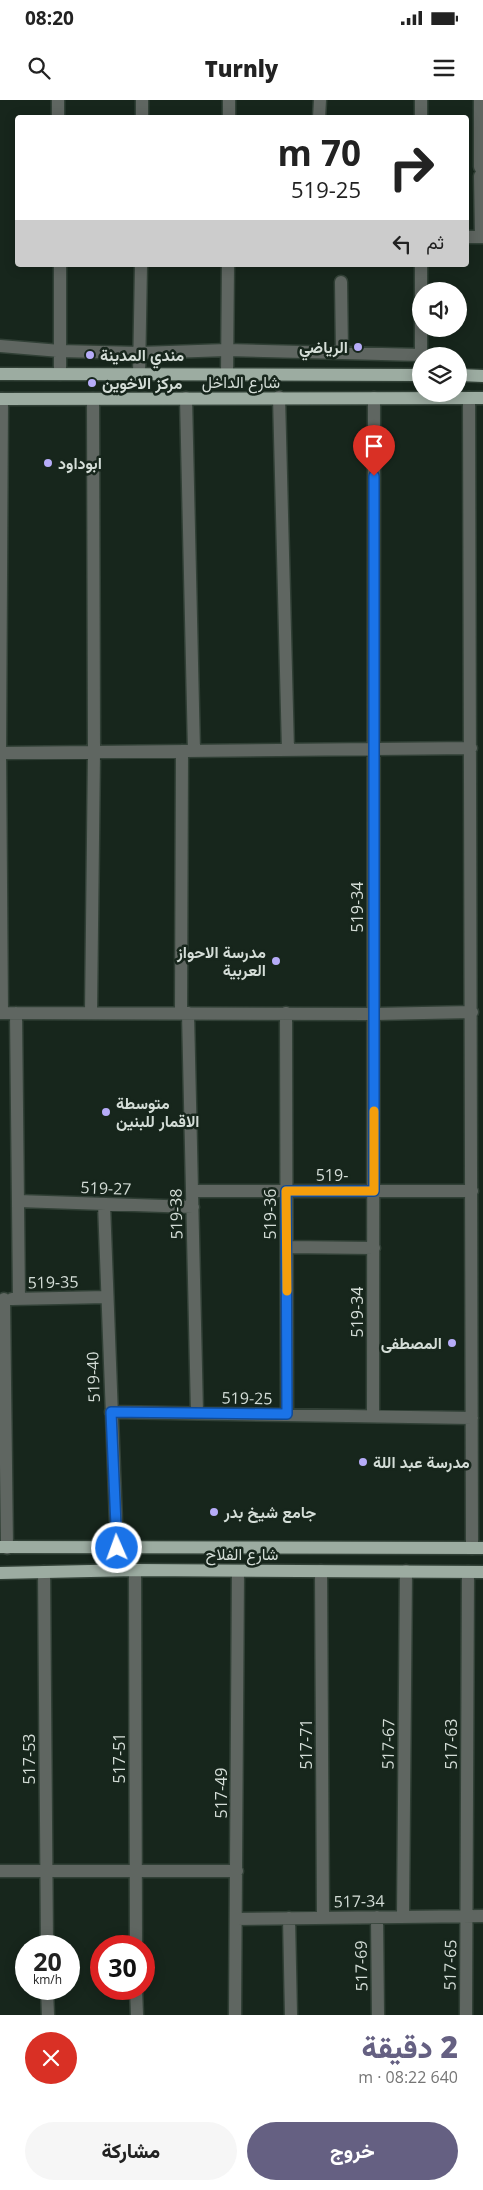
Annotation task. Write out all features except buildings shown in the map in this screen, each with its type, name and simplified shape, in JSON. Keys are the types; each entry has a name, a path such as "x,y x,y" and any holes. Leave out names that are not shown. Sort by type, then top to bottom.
{"main road":[{"name":"شارع الداخل","path":"0,374 412,375"},
{"path":"467,376 483,376"},
{"name":"شارع الداخل","path":"1,399 483,398"},
{"name":"شارع الفلاح","path":"4,1548 478,1548"},
{"name":"شارع الفلاح","path":"0,1573 135,1570 483,1572"}],"street":[{"path":"58,100 58,115"},
{"path":"142,100 142,115"},
{"path":"229,100 229,115"},
{"path":"319,115 320,100"},
{"path":"421,100 421,115"},
{"path":"469,237 482,237 480,100"},
{"path":"60,267 60,374"},
{"path":"139,375 141,267"},
{"path":"227,374 228,267"},
{"path":"421,267 421,347"},
{"path":"341,282 342,353"},
{"path":"0,346 60,351 140,353 227,350 412,355"},
{"path":"91,1013 94,752 93,398"},
{"name":"519-38","path":"186,398 188,751 185,1013 192,1191 197,1413"},
{"path":"279,398 288,750"},
{"name":"519-34","path":"374,398 374,1416"},
{"path":"469,398 471,748 477,960 472,1012 472,1418 478,1548"},
{"path":"1,399 1,1013 374,1014 472,1012"},
{"path":"0,753 471,748"},
{"path":"16,1013 19,1299"},
{"name":"519-36","path":"286,1013 287,1414"},
{"name":"519-","path":"192,1191 472,1191"},
{"name":"519-27","path":"18,1201 192,1207"},
{"name":"519-40","path":"104,1204 117,1548"},
{"path":"287,1247 374,1248"},
{"name":"519-35","path":"2,1299 107,1297"},
{"path":"2,1299 4,1548"},
{"name":"519-25","path":"111,1412 472,1418"},
{"name":"517-51","path":"135,1570 136,1935"},
{"name":"517-49","path":"235,2015 238,1571"},
{"name":"517-71","path":"321,1571 323,1918"},
{"name":"517-53","path":"44,1572 47,1935"},
{"name":"517-67","path":"403,1917 406,1572"},
{"name":"517-63","path":"468,1572 468,1916"},
{"path":"0,1871 236,1871"},
{"name":"517-65","path":"466,2015 468,1916"},
{"name":"517-34","path":"236,1919 483,1916"},
{"name":"517-69","path":"377,1917 378,2015"},
{"path":"289,1918 291,2015"},
{"path":"47,2000 48,2015"},
{"path":"136,2000 137,2015"}],"slow traffic":[{"path":"287,1291 286,1191 374,1191 374,1111"}],"place":[{"name":"الرياضي","path":"358,347"},
{"name":"مندي المدينة","path":"90,355"},
{"name":"مركز الاخوين","path":"92,383"},
{"name":"ابوداود","path":"48,463"},
{"name":"مدرسة الاحواز العربية","path":"276,961"},
{"name":"متوسطة الاقمار للبنين","path":"106,1112"},
{"name":"المصطفى","path":"452,1343"},
{"name":"مدرسة عبد اللة","path":"363,1462"},
{"name":"جامع شيخ بدر","path":"214,1512"}],"route":[{"path":"117,1548 111,1412 287,1414 286,1191 374,1191 374,476"}]}
